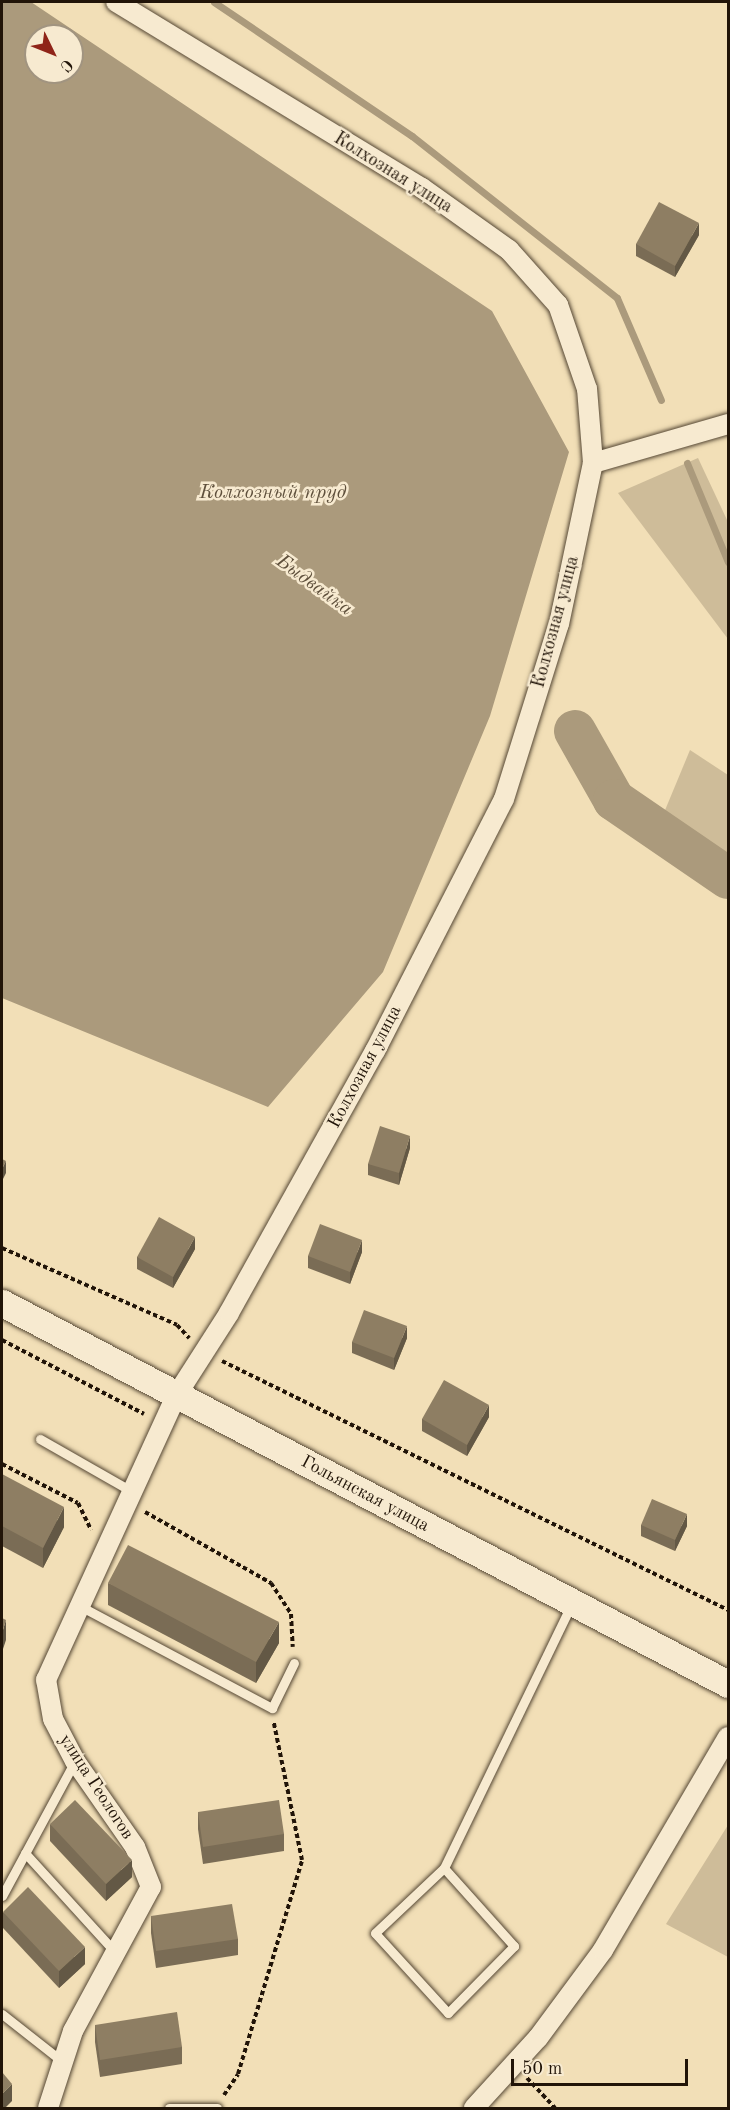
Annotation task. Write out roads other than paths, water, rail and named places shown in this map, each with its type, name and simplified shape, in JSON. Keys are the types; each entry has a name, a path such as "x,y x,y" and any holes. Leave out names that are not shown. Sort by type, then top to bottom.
{"main road":[{"name":"Гольянская улица","path":"2,1303 729,1684"}],"street":[{"name":"Колхозная улица","path":"116,2 422,188 509,250 558,306 587,389 593,463 559,624 504,799 375,1051 204,1352 176,1396"},
{"path":"593,463 729,423"},
{"name":"улица Геологов","path":"48,2109 73,2031 148,1899 149,1876 75,1761 53,1719 46,1680 78,1605 176,1396"},
{"path":"474,2109 514,2064 603,1950 729,1737"}],"lane":[{"path":"40,1439 129,1496"},
{"path":"444,1868 514,1946 448,2013 375,1933 444,1868 573,1603"},
{"path":"78,1605 273,1708 294,1663"},
{"path":"2,1896 75,1761"},
{"path":"25,1853 116,1953"},
{"path":"2,2014 63,2062"},
{"path":"169,2109 217,2107"}],"water":[{"name":"Колхозный пруд","path":"2,2 31,2 64,24 24,24 24,84 84,84 84,38 492,311 569,452 490,716 383,972 268,1107 2,998"}],"waterway":[{"path":"214,2 412,136 617,298 661,400"},
{"path":"687,463 728,562"},
{"name":"Быдвайка","path":"575,731 614,800 728,878"}]}
